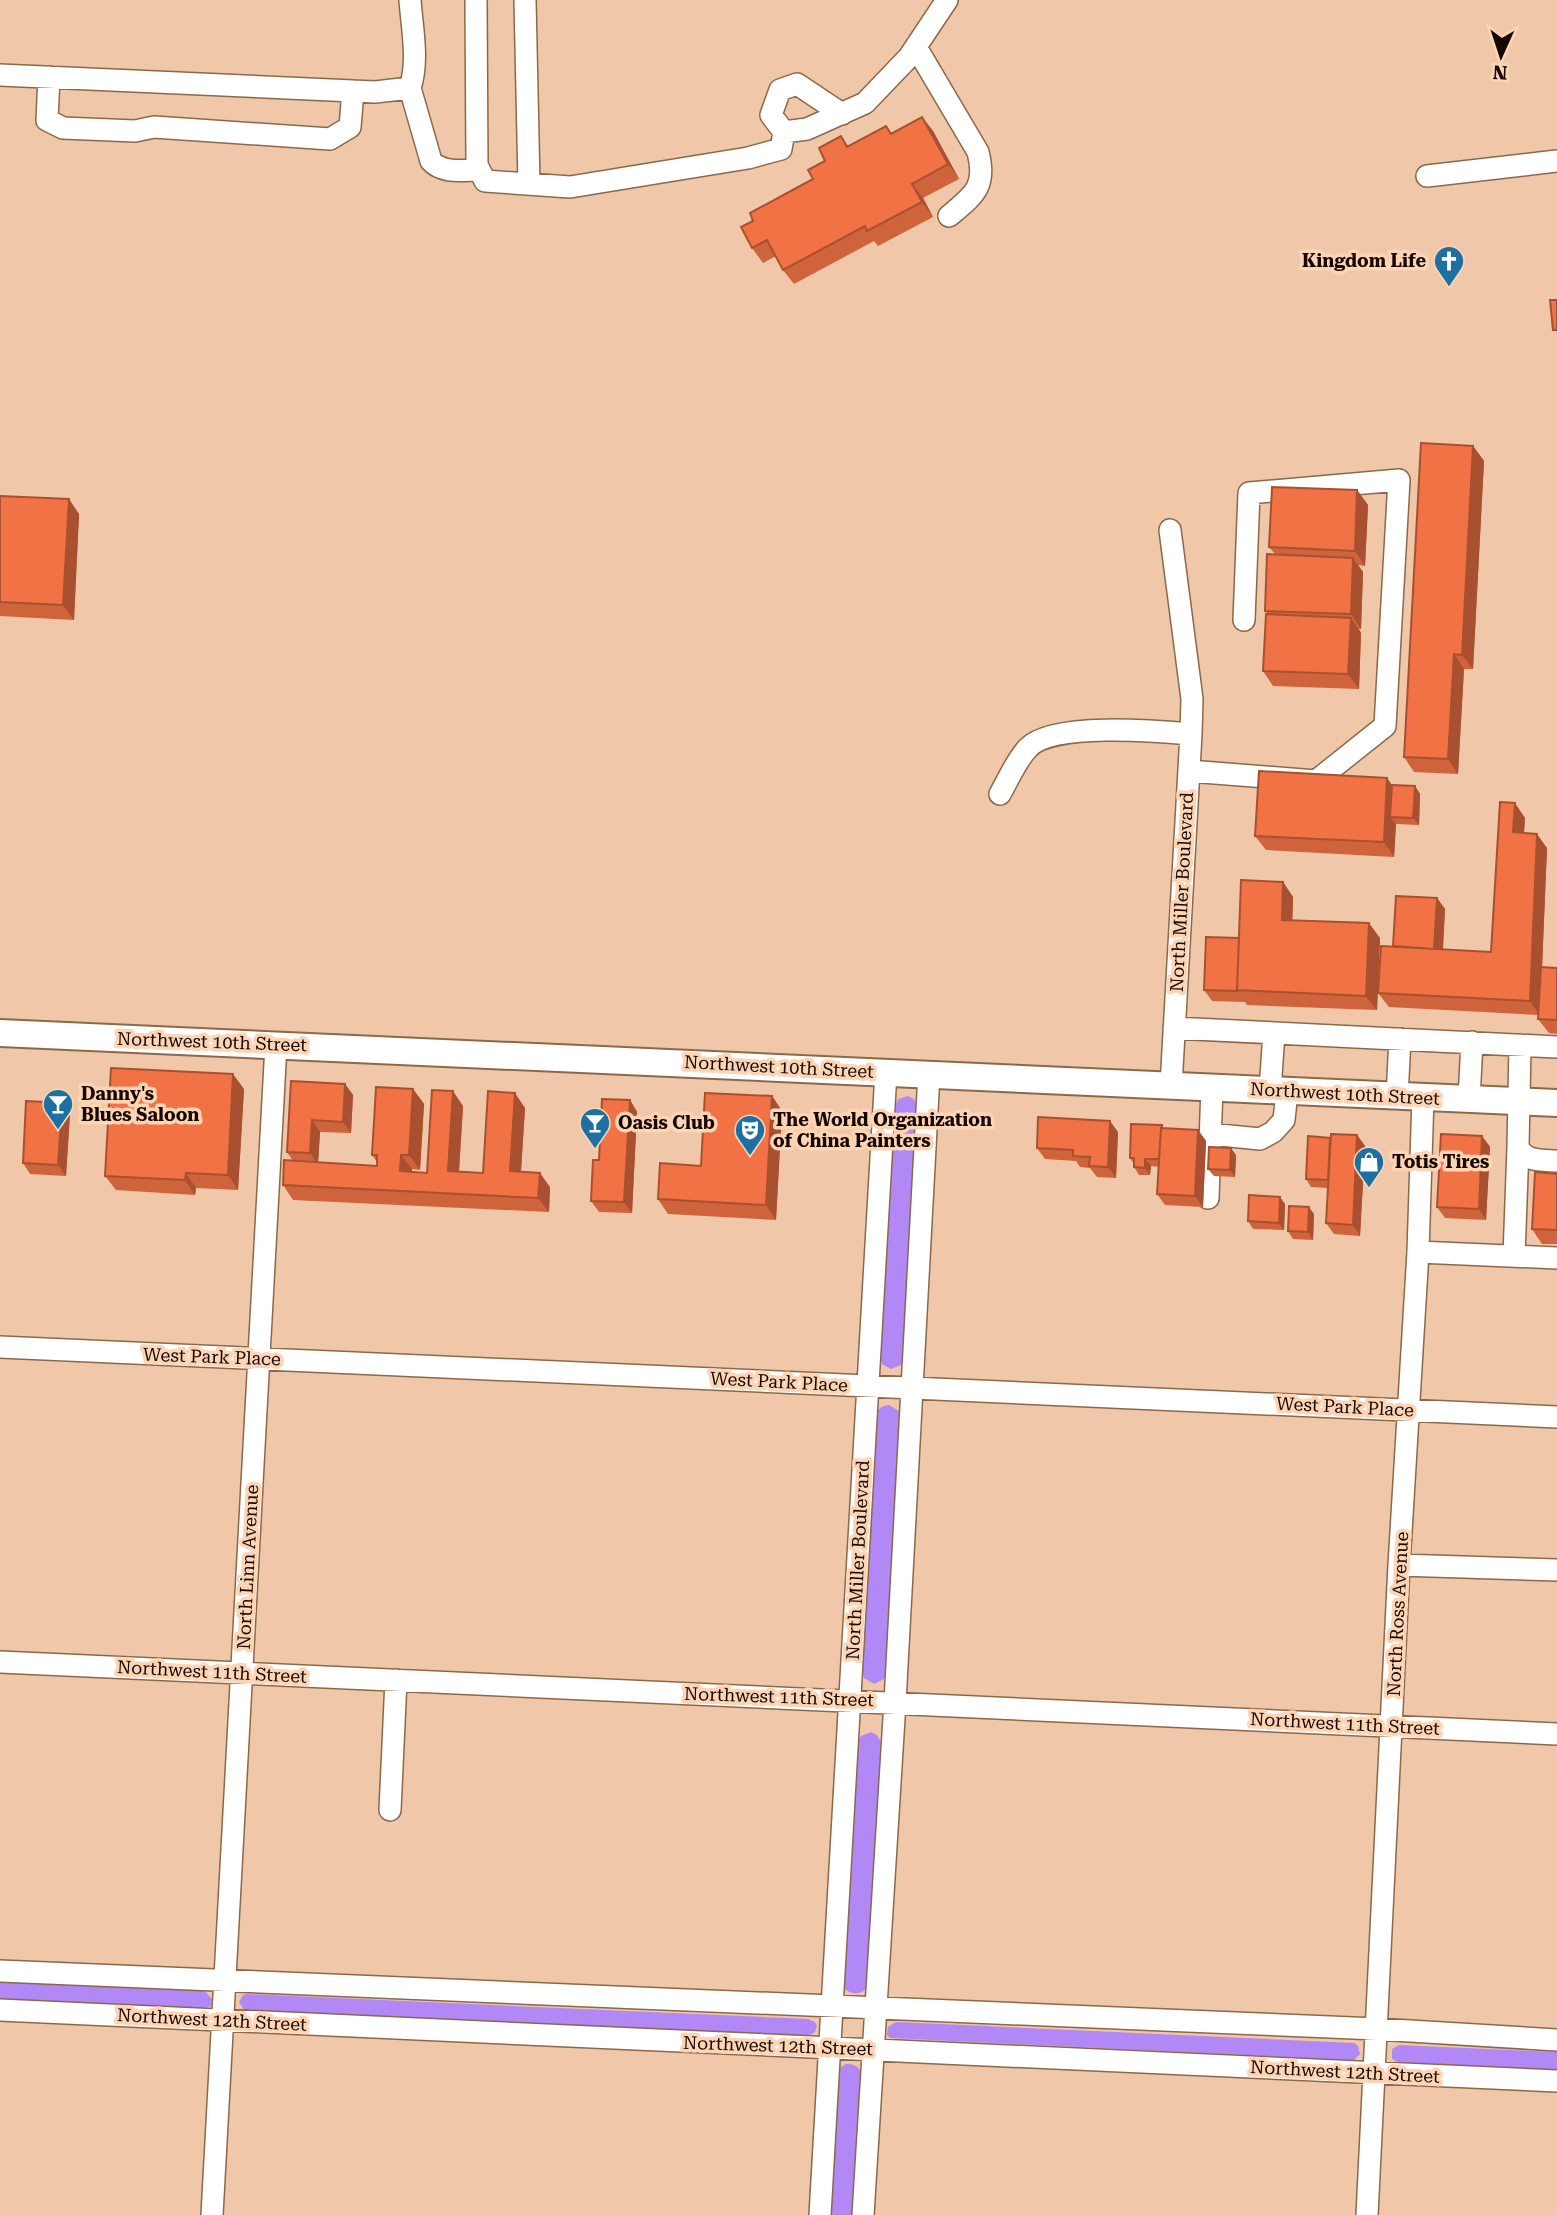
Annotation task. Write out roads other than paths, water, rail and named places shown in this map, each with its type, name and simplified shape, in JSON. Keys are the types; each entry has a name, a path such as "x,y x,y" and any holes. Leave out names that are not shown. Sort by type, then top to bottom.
{"main road":[{"name":"Northwest 10th Street","path":"0,1033 1557,1103"}],"street":[{"path":"411,0 414,58 410,88 431,162 442,170 480,170"},
{"path":"476,0 477,164 485,181 570,187 748,158 781,149 784,132 771,115 780,90 797,83 842,114"},
{"path":"525,0 529,184"},
{"path":"784,132 807,129 865,103 909,57 947,0"},
{"path":"916,47 978,152 982,168 975,194 949,216"},
{"path":"0,75 375,92 410,88"},
{"path":"49,77 47,120 63,128 135,131 155,127 331,139 350,127 353,91"},
{"path":"1427,176 1557,161"},
{"path":"1189,771 1316,781 1385,726 1399,480 1249,493 1244,620"},
{"name":"North Miller Boulevard","path":"1170,530 1192,699 1171,1086"},
{"path":"1000,794 1028,746 1058,734 1097,730 1191,734"},
{"path":"1174,1028 1557,1047"},
{"path":"1210,1135 1260,1139 1273,1132 1284,1120 1274,1033"},
{"path":"1397,1096 1400,1039"},
{"path":"1469,1099 1472,1042"},
{"name":"North Linn Avenue","path":"212,2215 276,1045"},
{"path":"1514,1256 1520,1045"},
{"name":"North Miller Boulevard","path":"820,2215 886,1072"},
{"path":"863,2215 895,1702 929,1074"},
{"path":"1208,1198 1212,1087"},
{"name":"North Ross Avenue","path":"1367,2215 1399,1566 1418,1252 1423,1097"},
{"path":"1518,1147 1522,1155 1530,1159 1557,1161"},
{"path":"1418,1252 1557,1258"},
{"name":"West Park Place","path":"0,1348 1557,1417"},
{"path":"1399,1566 1557,1570"},
{"name":"Northwest 11th Street","path":"0,1662 1557,1734"},
{"path":"390,1811 396,1680"},
{"path":"0,1971 876,2010 1377,2029 1557,2040"},
{"name":"Northwest 12th Street","path":"0,2010 1557,2081"}],"place":[{"name":"Kingdom Life","path":"1449,288"},
{"name":"Danny's Blues Saloon","path":"58,1131"},
{"name":"Oasis Club","path":"595,1150"},
{"name":"The World Organization of China Painters","path":"750,1157"},
{"name":"Totis Tires","path":"1369,1189"}]}
